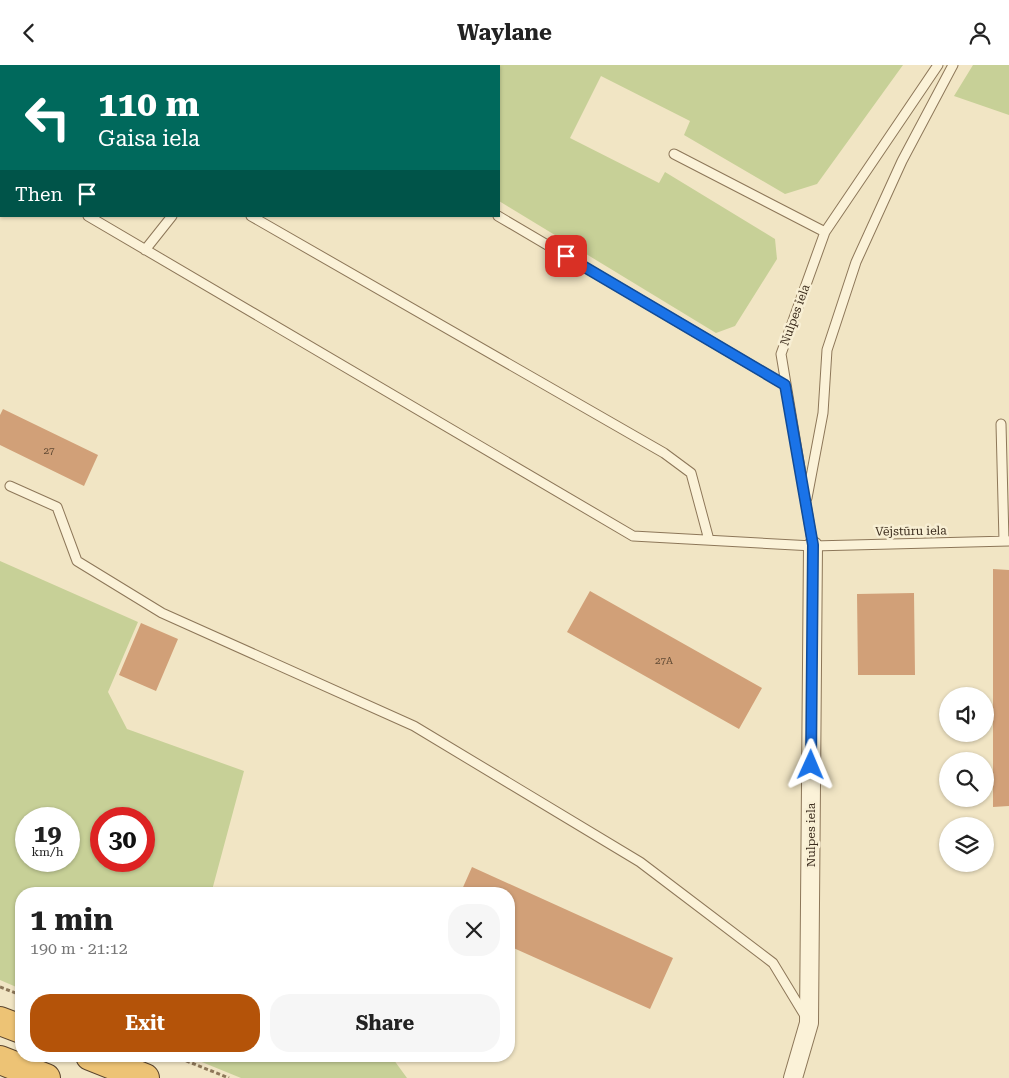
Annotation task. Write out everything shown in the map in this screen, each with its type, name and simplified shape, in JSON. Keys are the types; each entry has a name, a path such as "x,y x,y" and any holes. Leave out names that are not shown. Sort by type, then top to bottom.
{"highway":[{"path":"0,1021 15,1027"},
{"path":"0,1060 46,1078"},
{"path":"105,1062 145,1078"}],"street":[{"name":"Nulpes iela","path":"793,1078 809,1023 813,545"}],"lane":[{"name":"Nulpes iela","path":"813,545 781,354 825,233 938,65"},
{"path":"805,505 823,413 827,350 856,262 902,161 953,65"},
{"path":"674,154 825,233"},
{"name":"Vējstūru iela","path":"90,217 633,536 813,545 1006,541"},
{"path":"145,250 171,217"},
{"path":"253,217 664,453 691,473 709,540"},
{"path":"500,217 785,385"},
{"path":"1001,424 1006,541"},
{"path":"10,486 57,507 77,561 162,613 414,727 640,862 773,963 809,1023"}],"path":[{"path":"0,987 15,993"},
{"path":"189,1062 229,1078"}],"green space":[{"path":"500,65 903,65 817,184 785,194 684,135 690,121 601,76 570,138 659,183 665,172 775,239 777,259 735,326 716,333 500,202"},
{"path":"973,65 1009,65 1009,115 954,96"},
{"path":"0,561 138,622 108,692 127,729 244,771 213,887 15,887 15,986 0,980"},
{"path":"202,1062 395,1062 407,1078 241,1078"}],"building":[{"path":"3,409 98,455 84,486 0,445 0,415"},
{"path":"993,569 1009,570 1009,806 994,807"},
{"path":"590,591 762,688 739,729 567,632"},
{"path":"914,593 915,675 858,675 857,594"},
{"path":"141,623 178,639 156,691 119,675"},
{"path":"472,867 673,958 650,1009 515,949 515,887 463,887"}],"route":[{"path":"566,256 785,385 813,545 811,765"}]}
